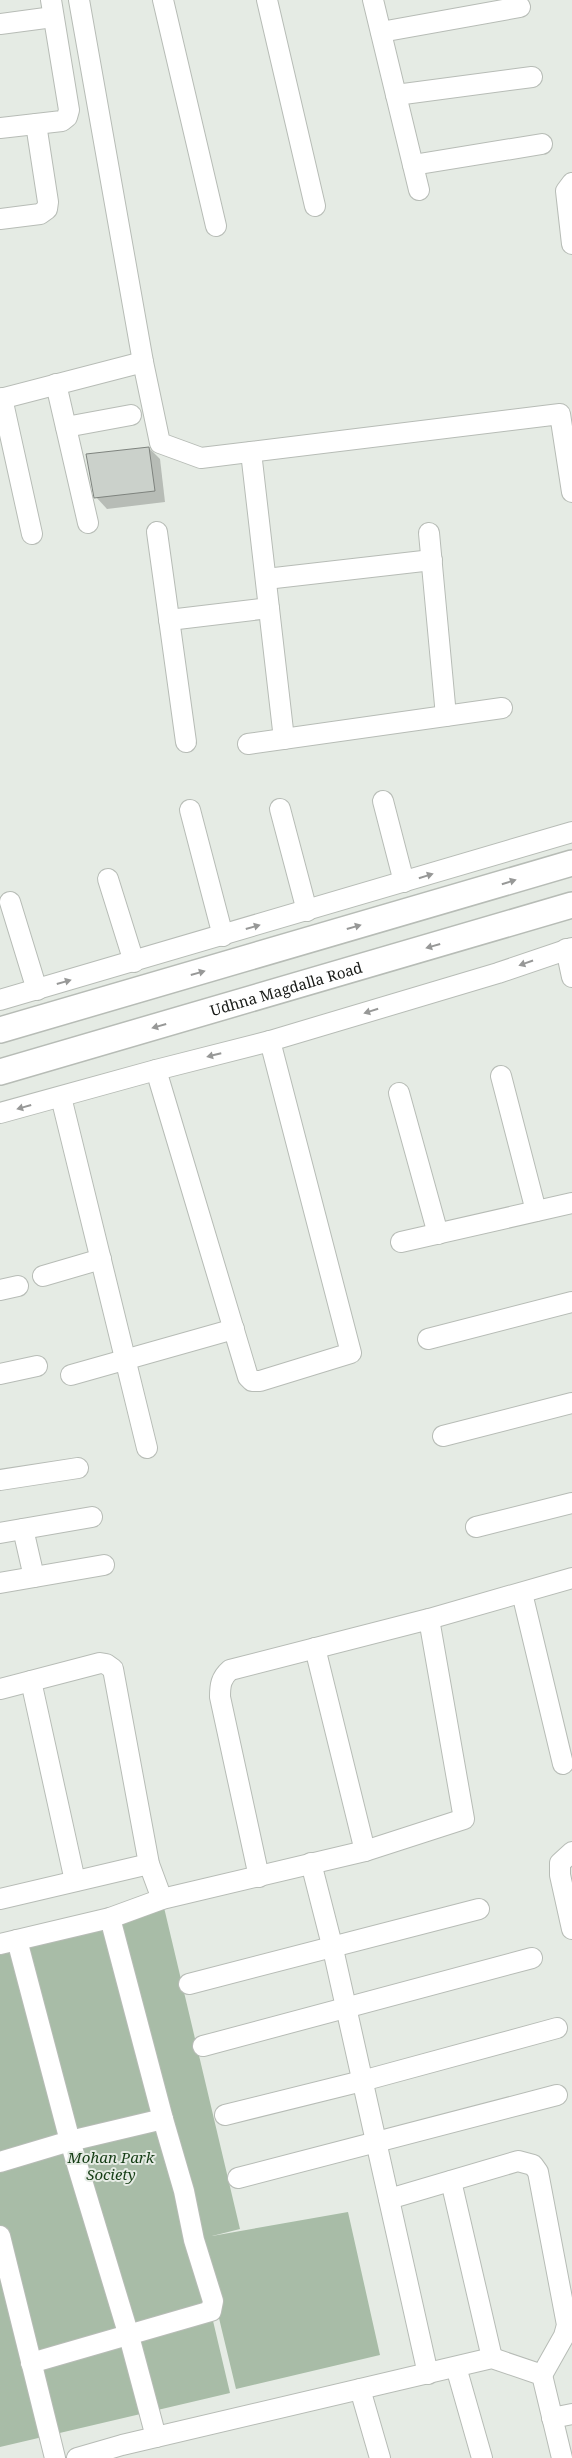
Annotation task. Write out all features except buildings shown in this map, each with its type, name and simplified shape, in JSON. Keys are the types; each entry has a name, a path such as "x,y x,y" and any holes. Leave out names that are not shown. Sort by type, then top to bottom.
{"main road":[{"path":"0,1030 572,863"},
{"name":"Udhna Magdalla Road","path":"0,1072 572,905"}],"street":[{"path":"80,0 143,362 160,443 201,458 566,413 572,492"},
{"path":"163,0 216,226"},
{"path":"267,0 315,206"},
{"path":"373,0 419,190"},
{"path":"381,32 520,7"},
{"path":"0,24 52,8 69,110 67,117 62,121 0,128"},
{"path":"396,95 532,77"},
{"path":"0,219 40,214 47,209 48,202 36,124"},
{"path":"413,166 542,144"},
{"path":"571,233 566,191 572,183"},
{"path":"32,534 1,399 143,362"},
{"path":"56,384 88,523"},
{"path":"66,427 131,415"},
{"path":"251,452 284,738"},
{"path":"157,532 186,742"},
{"path":"429,533 446,716"},
{"path":"266,579 432,560"},
{"path":"169,620 269,608"},
{"path":"248,744 502,708"},
{"path":"382,800 404,882"},
{"path":"280,809 307,911"},
{"path":"190,810 223,936"},
{"path":"0,1000 572,832"},
{"path":"108,879 134,962"},
{"path":"10,902 37,990"},
{"path":"0,1114 156,1070 270,1041 498,973 569,948 572,977"},
{"path":"156,1070 248,1377 252,1381 351,1353 270,1041"},
{"path":"502,1076 536,1211"},
{"path":"399,1093 438,1234"},
{"path":"61,1096 147,1448"},
{"path":"401,1242 572,1203"},
{"path":"43,1276 101,1260"},
{"path":"428,1339 572,1302"},
{"path":"72,1376 234,1329"},
{"path":"0,1374 37,1366"},
{"path":"443,1436 572,1403"},
{"path":"0,1480 78,1468"},
{"path":"476,1527 572,1503"},
{"path":"0,1533 92,1517"},
{"path":"23,1529 34,1577"},
{"path":"0,1584 104,1564"},
{"path":"259,1877 220,1697 220,1685 223,1677 230,1670 429,1619 572,1578"},
{"path":"522,1593 562,1764"},
{"path":"156,2437 129,2336 9,1942 110,1918 162,1899 365,1851 464,1819 429,1619"},
{"path":"315,1648 365,1851"},
{"path":"0,1689 100,1663 106,1664 113,1669 149,1864 162,1899"},
{"path":"31,1681 74,1881"},
{"path":"572,1852 560,1863 560,1875 572,1929"},
{"path":"311,1863 333,1949 428,2374"},
{"path":"0,1898 149,1864"},
{"path":"189,1984 333,1949 479,1909"},
{"path":"31,2363 211,2311 213,2302 110,1918"},
{"path":"203,2046 532,1958"},
{"path":"225,2115 362,2081 557,2028"},
{"path":"238,2178 557,2095"},
{"path":"0,2162 70,2141 163,2119"},
{"path":"389,2199 518,2161 533,2165 538,2172 567,2325 564,2336 542,2375 562,2458"},
{"path":"451,2181 492,2358"},
{"path":"0,2236 55,2458"},
{"path":"77,2458 124,2451 156,2437 492,2358 542,2375"},
{"path":"456,2367 482,2458"},
{"path":"360,2389 380,2458"},
{"path":"552,2418 572,2414"}],"green space":[{"name":"Mohan Park Society","path":"162,1899 240,2229 212,2236 348,2212 380,2355 236,2389 200,2239 194,2240 230,2393 0,2447 0,1937"}]}
